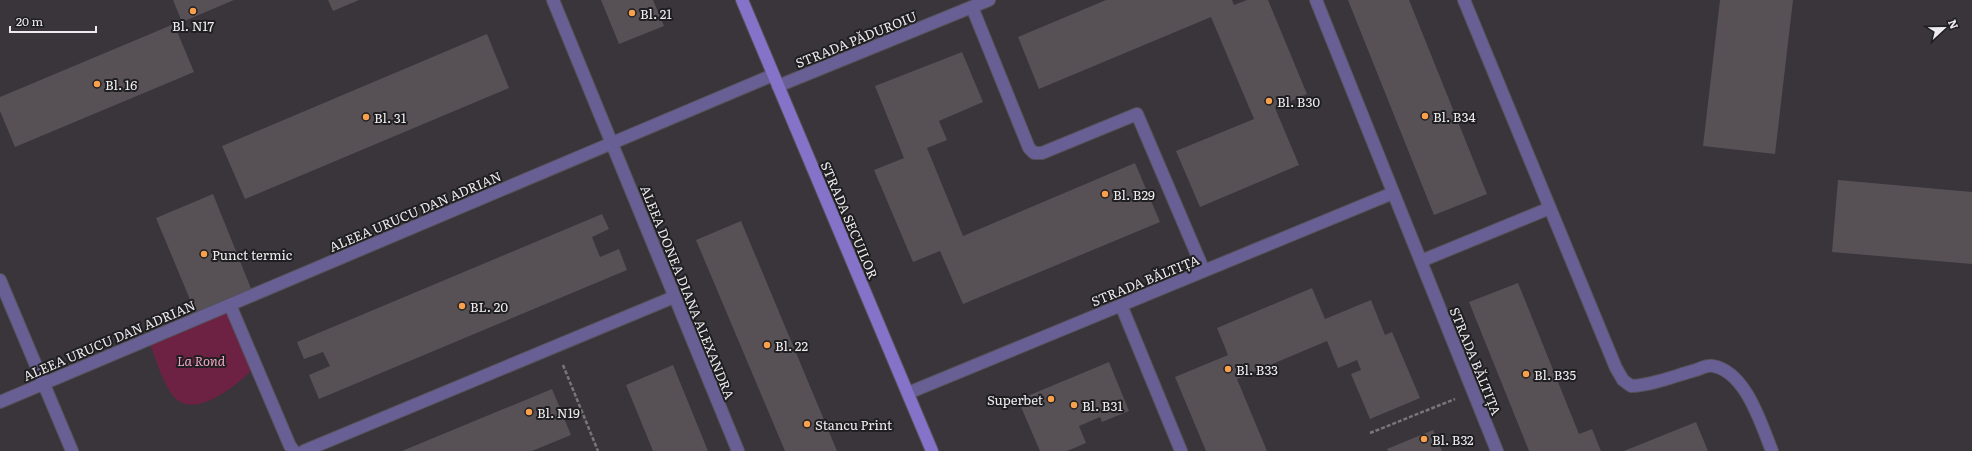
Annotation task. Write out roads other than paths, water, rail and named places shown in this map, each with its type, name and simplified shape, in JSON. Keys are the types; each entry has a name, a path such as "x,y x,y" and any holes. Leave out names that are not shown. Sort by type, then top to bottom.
{"street":[{"path":"553,0 611,144"},
{"name":"STRADA SECUILOR","path":"742,0 932,451"},
{"name":"STRADA PĂDUROIU","path":"776,80 989,0"},
{"name":"STRADA BĂLTIȚA","path":"1316,0 1497,451"},
{"path":"1464,0 1616,368 1623,380 1630,386 1644,386 1712,366 1727,371 1740,382 1755,411 1772,451"},
{"path":"972,7 1029,148 1034,153 1042,152 1137,114 1204,271"},
{"name":"ALEEA URUCU DAN ADRIAN","path":"0,402 611,144 776,80"},
{"name":"ALEEA DONEA DIANA ALEXANDRA","path":"611,144 738,451"},
{"name":"STRADA BĂLTIȚA","path":"908,393 1393,192"},
{"path":"1420,261 1550,208"},
{"path":"0,280 72,451"},
{"path":"304,451 674,297"},
{"path":"230,304 290,446 294,451"},
{"path":"1121,305 1181,451"}],"place":[{"name":"Bl. N17","path":"193,11"},
{"name":"Bl. 21","path":"632,13"},
{"name":"Bl. 16","path":"97,84"},
{"name":"Bl. B30","path":"1269,101"},
{"name":"Bl. B34","path":"1425,116"},
{"name":"Bl. 31","path":"366,117"},
{"name":"Bl. B29","path":"1105,194"},
{"name":"Punct termic","path":"204,254"},
{"name":"BL. 20","path":"462,306"},
{"name":"Bl. 22","path":"767,345"},
{"name":"Bl. B33","path":"1228,369"},
{"name":"Bl. B35","path":"1526,374"},
{"name":"Superbet","path":"1051,399"},
{"name":"Bl. B31","path":"1074,405"},
{"name":"Bl. N19","path":"529,412"},
{"name":"Stancu Print","path":"807,424"},
{"name":"Bl. B32","path":"1424,439"}],"park label":[{"name":"La Rond","path":"201,360"}]}
